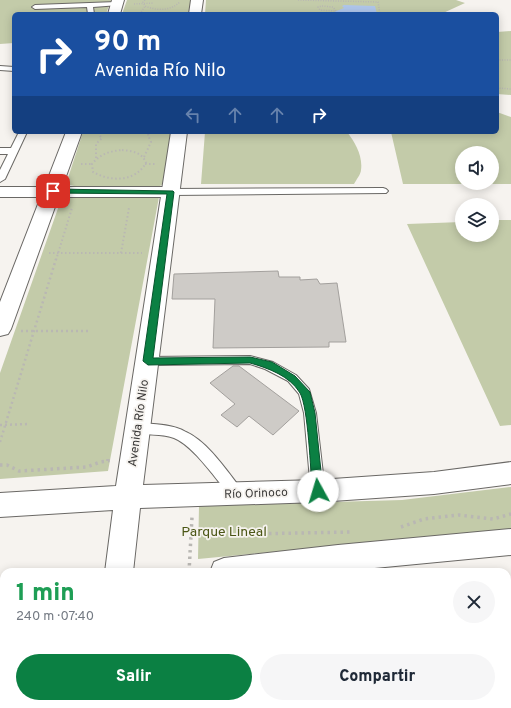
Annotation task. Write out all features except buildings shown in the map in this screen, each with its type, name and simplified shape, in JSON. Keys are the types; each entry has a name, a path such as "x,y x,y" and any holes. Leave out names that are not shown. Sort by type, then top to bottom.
{"street":[{"path":"195,12 197,0"},
{"path":"7,330 73,134"},
{"name":"Avenida Río Nilo","path":"119,568 179,134"},
{"path":"0,192 171,192"},
{"name":"Río Orinoco","path":"0,505 128,497 318,491 434,483 511,473"},
{"path":"257,568 338,558 511,542"}],"lane":[{"path":"90,5 91,12"},
{"path":"35,7 119,5"},
{"path":"0,68 12,69"},
{"path":"0,179 22,134"},
{"path":"0,151 14,151"},
{"path":"171,192 383,191"},
{"path":"148,361 250,360 269,365 292,378 305,392 310,413 318,491"},
{"path":"138,428 162,430 183,436 196,447 237,494"}],"path":[{"path":"143,3 145,6 158,9 177,5 180,0"},
{"path":"298,0 378,2 380,12"},
{"path":"328,1 328,6"},
{"path":"119,5 154,3"},
{"path":"141,12 145,6"},
{"path":"328,6 336,8 336,11 324,11 320,10 318,7 328,6"},
{"path":"499,60 511,60"},
{"path":"499,88 511,89"},
{"path":"96,158 96,144 102,138 99,134"},
{"path":"144,157 134,152 122,150 109,152 96,158 91,168 103,178 119,179 133,176 141,171 146,163 144,157 151,142 149,134"},
{"path":"0,442 74,204"},
{"path":"121,253 129,207"},
{"path":"42,254 145,253"},
{"path":"7,330 90,331"},
{"path":"0,425 30,424"},
{"path":"0,465 7,465 19,472 87,467 100,462 108,462 109,454"},
{"path":"189,568 193,495"},
{"path":"396,529 424,519 459,515 493,519 511,514"},
{"path":"191,535 358,531"}],"green space":[{"path":"0,0 111,0 107,12 12,12 12,43 0,44"},
{"path":"127,0 195,0 193,12 123,12"},
{"path":"206,0 456,0 465,3 445,12 205,12"},
{"path":"511,31 511,95 499,94 499,32"},
{"path":"499,113 511,117 511,184 499,184 499,146 455,146 455,184 403,184 391,134 499,134"},
{"path":"82,134 176,134 169,180 160,186 74,186 66,184"},
{"path":"205,134 348,134 360,154 361,172 354,184 201,184"},
{"path":"62,197 159,197 108,471 0,479 0,373"},
{"path":"499,220 511,220 511,425 500,426 407,224 455,222 455,242 499,242"},
{"name":"Parque Lineal","path":"511,487 511,529 198,559 199,506 402,500"}],"water":[{"path":"342,6 375,6 376,12 334,12 344,8"}],"route":[{"path":"53,191 171,192 148,361 250,360 269,365 292,378 305,392 310,413 318,491"}]}
